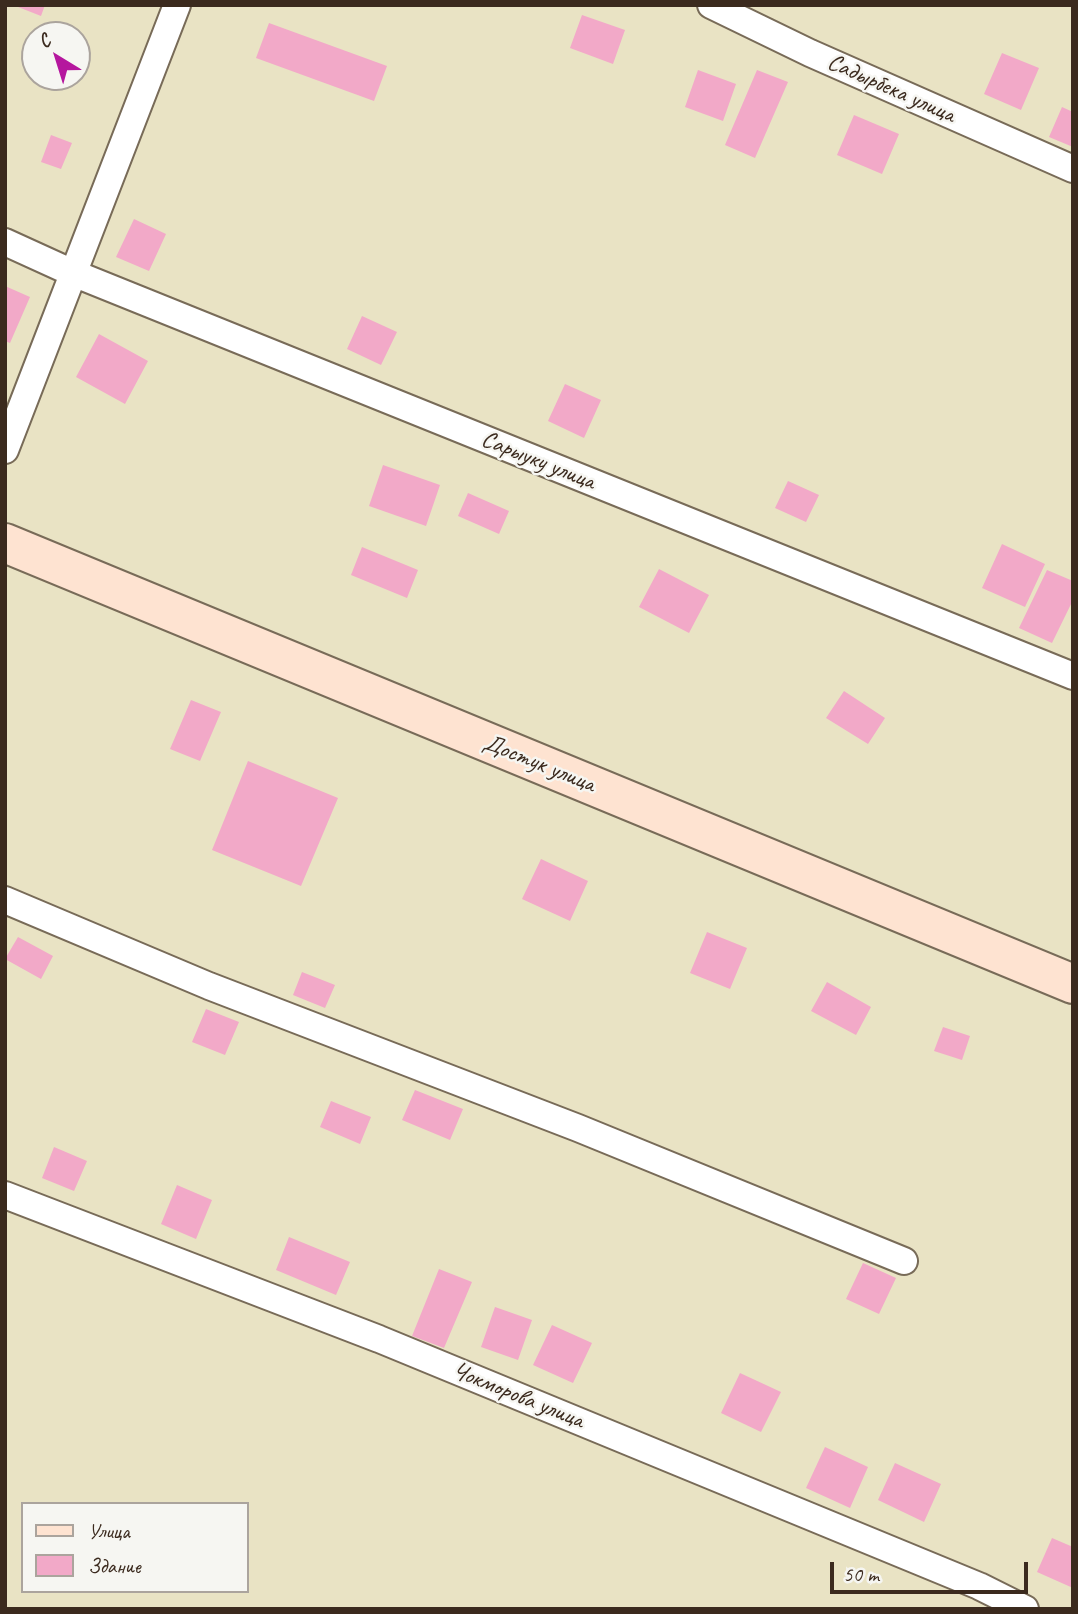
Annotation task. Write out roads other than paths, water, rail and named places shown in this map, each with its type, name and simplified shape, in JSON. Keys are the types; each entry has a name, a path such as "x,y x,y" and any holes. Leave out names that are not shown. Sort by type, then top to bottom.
{"main road":[{"name":"Достук улица","path":"5,543 1073,984"}],"street":[{"path":"5,450 177,5"},
{"name":"Садырбека улица","path":"710,5 810,53 1073,169"},
{"name":"Сарыуку улица","path":"5,242 73,274 1073,676"},
{"path":"5,900 209,986 578,1128 904,1261"},
{"name":"Чокморова улица","path":"5,1195 379,1339 979,1586 1025,1609"}]}
